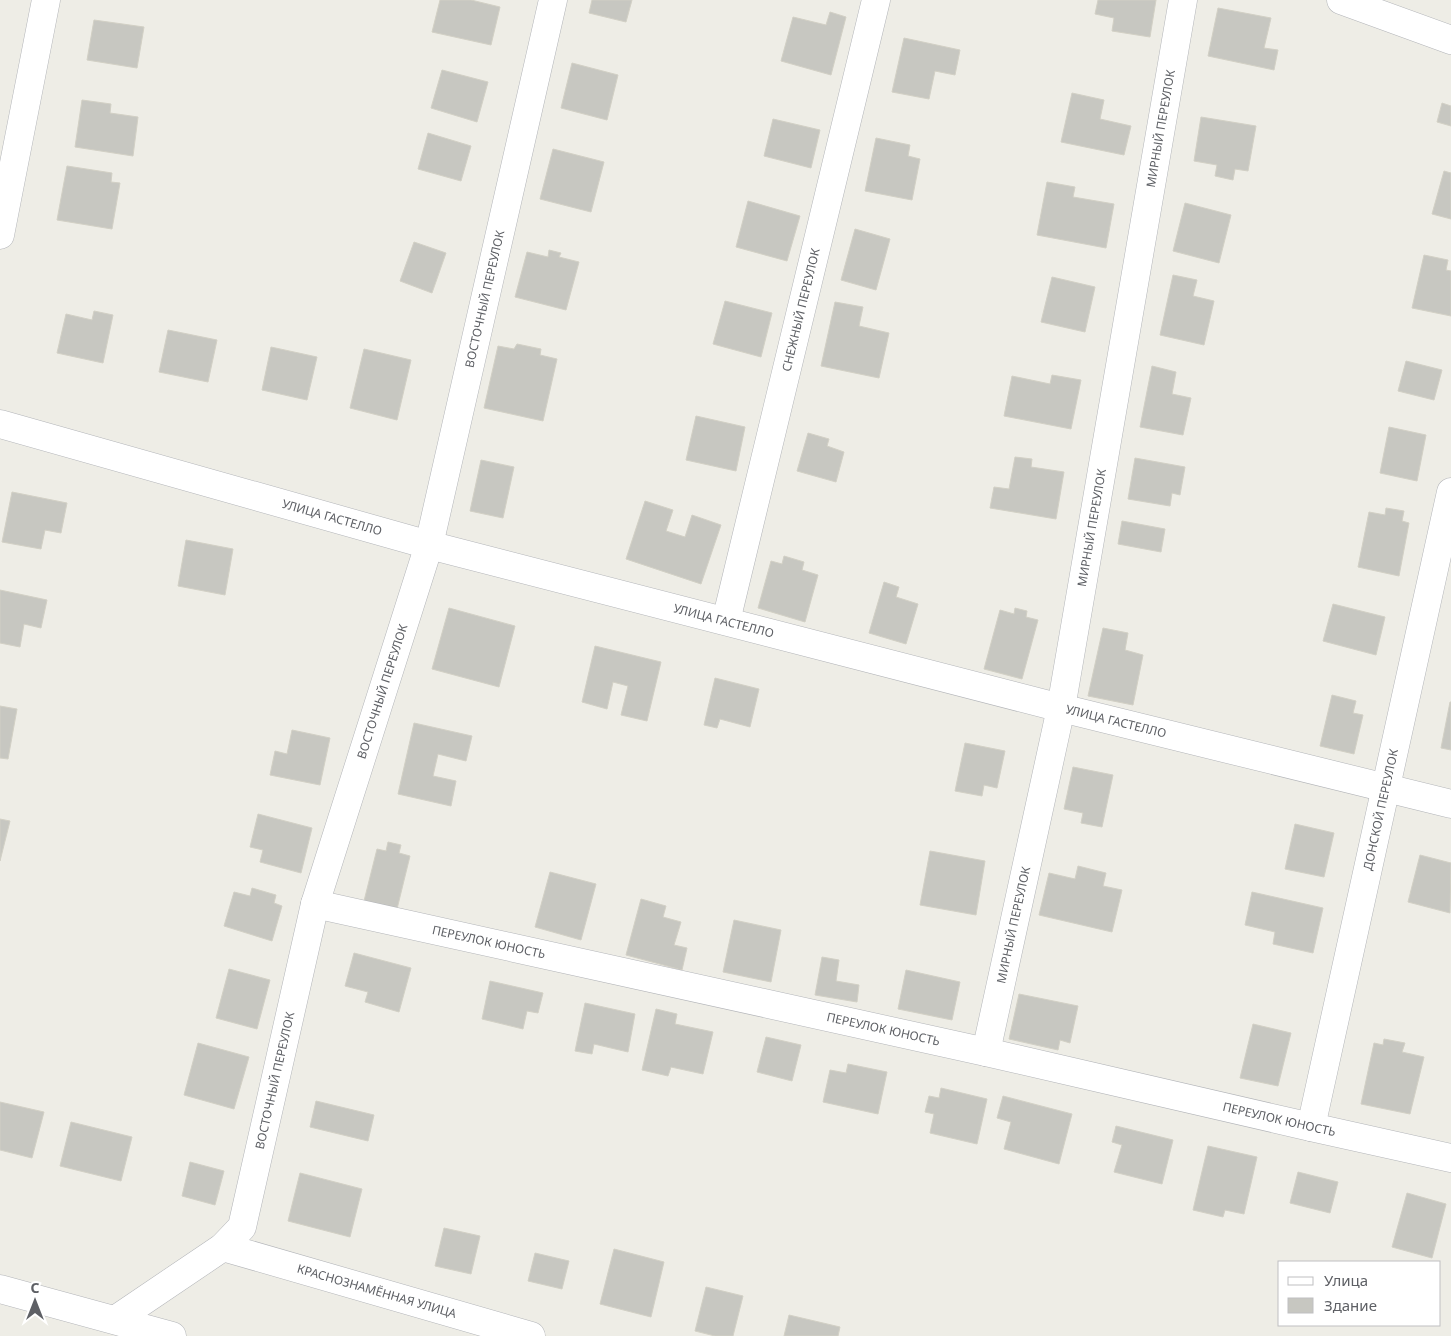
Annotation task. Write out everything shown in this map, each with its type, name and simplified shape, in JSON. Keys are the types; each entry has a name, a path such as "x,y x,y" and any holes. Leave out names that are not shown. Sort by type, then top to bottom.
{"street":[{"path":"0,235 46,0"},
{"name":"ВОСТОЧНЫЙ ПЕРЕУЛОК","path":"115,1320 223,1247 242,1227 315,904 429,545 553,0"},
{"name":"СНЕЖНЫЙ ПЕРЕУЛОК","path":"726,621 876,0"},
{"name":"МИРНЫЙ ПЕРЕУЛОК","path":"986,1052 1062,708 1183,0"},
{"path":"1341,0 1451,40"},
{"name":"УЛИЦА ГАСТЕЛЛО","path":"0,424 429,545 1062,708 1451,804"},
{"name":"ДОНСКОЙ ПЕРЕУЛОК","path":"1312,1128 1451,492"},
{"name":"ПЕРЕУЛОК ЮНОСТЬ","path":"315,904 986,1052 1312,1128 1451,1158"},
{"name":"КРАСНОЗНАМЁННАЯ УЛИЦА","path":"223,1247 531,1336"},
{"path":"0,1289 172,1336"}],"building":[{"path":"440,0 471,0 500,7 491,45 432,32"},
{"path":"592,0 632,0 626,22 589,13"},
{"path":"1098,0 1156,0 1150,37 1112,31 1114,18 1095,14"},
{"path":"1218,8 1271,18 1264,48 1278,50 1274,70 1208,56"},
{"path":"830,12 846,17 831,75 781,61 793,17 826,25"},
{"path":"94,20 144,27 137,68 87,60"},
{"path":"904,38 960,50 955,75 935,71 929,99 892,92"},
{"path":"572,63 618,75 607,120 561,108"},
{"path":"442,70 488,82 477,122 431,108"},
{"path":"1072,93 1104,100 1100,119 1131,126 1124,155 1061,142"},
{"path":"82,100 111,104 110,113 138,117 133,156 75,147"},
{"path":"1442,103 1451,106 1451,126 1437,122"},
{"path":"1201,117 1256,126 1248,171 1235,169 1233,180 1215,176 1217,165 1194,161"},
{"path":"773,119 820,130 811,168 764,156"},
{"path":"428,133 471,146 461,181 418,169"},
{"path":"876,138 910,145 908,156 920,159 912,200 865,191"},
{"path":"553,149 604,162 591,212 540,199"},
{"path":"67,166 112,173 111,182 120,183 112,229 57,220"},
{"path":"1444,171 1451,173 1451,219 1432,214"},
{"path":"1047,182 1075,187 1073,197 1114,204 1106,248 1037,235"},
{"path":"748,201 800,216 787,261 736,247"},
{"path":"1185,203 1231,215 1219,263 1173,251"},
{"path":"855,229 890,239 876,290 841,280"},
{"path":"414,242 446,253 432,293 400,281"},
{"path":"549,250 561,253 559,257 579,262 566,310 515,297 527,252 548,257"},
{"path":"1424,255 1448,260 1446,270 1451,271 1451,316 1412,308"},
{"path":"1173,275 1197,280 1193,296 1214,301 1204,345 1160,335"},
{"path":"1052,277 1095,287 1085,332 1041,322"},
{"path":"725,301 772,313 761,357 713,344"},
{"path":"835,302 863,307 859,326 889,333 879,378 821,366"},
{"path":"94,311 113,315 103,363 57,353 66,314 92,320"},
{"path":"168,330 217,340 208,382 159,372"},
{"path":"517,344 541,349 540,355 557,359 543,421 484,408 498,346 514,349"},
{"path":"271,347 317,357 307,400 262,390"},
{"path":"364,349 411,360 397,420 350,408"},
{"path":"1406,361 1442,370 1434,400 1398,391"},
{"path":"1152,366 1176,372 1172,394 1191,398 1183,435 1140,427"},
{"path":"1052,375 1081,380 1071,429 1004,416 1012,376 1050,384"},
{"path":"696,416 745,427 736,471 686,460"},
{"path":"1389,427 1426,435 1417,481 1380,473"},
{"path":"808,433 829,439 827,446 844,452 836,482 797,471"},
{"path":"1015,457 1032,459 1031,467 1064,472 1056,519 990,508 994,487 1009,489"},
{"path":"1135,458 1185,467 1180,495 1172,493 1170,506 1128,499"},
{"path":"481,460 514,467 503,518 470,511"},
{"path":"12,492 67,503 61,533 45,530 41,549 2,542"},
{"path":"645,501 673,510 666,531 685,537 692,515 721,525 701,584 626,559"},
{"path":"1386,508 1404,511 1402,521 1409,523 1399,576 1358,567 1369,512 1385,515"},
{"path":"1122,521 1165,529 1161,552 1118,544"},
{"path":"186,540 233,549 225,595 178,586"},
{"path":"784,556 804,562 802,570 818,575 805,622 758,608 771,561 782,564"},
{"path":"884,582 899,587 896,597 918,604 906,644 869,633"},
{"path":"0,590 47,600 41,628 24,624 20,647 0,643"},
{"path":"1333,604 1385,617 1376,655 1323,641"},
{"path":"449,608 515,626 499,687 432,669"},
{"path":"1015,608 1027,611 1026,617 1038,620 1022,679 984,669 1000,610 1014,614"},
{"path":"1103,628 1128,633 1125,650 1143,655 1133,705 1088,696"},
{"path":"595,646 661,662 647,721 621,715 628,686 613,682 607,709 582,702"},
{"path":"715,678 759,689 750,727 720,719 717,728 704,725"},
{"path":"1332,695 1356,701 1353,713 1363,715 1354,754 1320,746"},
{"path":"1451,702 1451,750 1441,748"},
{"path":"0,706 17,709 8,759 0,758"},
{"path":"414,723 472,736 466,761 438,754 433,776 456,781 451,806 398,794"},
{"path":"292,730 330,738 320,785 270,775 275,751 287,754"},
{"path":"965,743 1005,751 997,788 984,785 982,796 955,791"},
{"path":"1073,767 1113,775 1102,827 1081,823 1083,813 1064,809"},
{"path":"258,814 312,828 301,873 260,862 263,850 250,847"},
{"path":"0,819 10,821 0,861"},
{"path":"1295,824 1334,833 1324,877 1285,869"},
{"path":"388,842 401,845 399,853 410,856 397,909 364,901 377,849 386,851"},
{"path":"930,851 985,861 976,915 920,905"},
{"path":"1420,855 1451,863 1450,913 1408,902"},
{"path":"1078,866 1106,873 1103,886 1122,890 1112,932 1039,915 1049,873 1075,879"},
{"path":"550,872 596,884 581,940 535,927"},
{"path":"252,888 276,895 274,903 282,906 272,941 224,926 234,892 250,896"},
{"path":"1252,892 1323,908 1313,953 1273,944 1275,932 1245,925"},
{"path":"641,899 666,906 663,917 681,922 674,945 687,948 682,970 626,955"},
{"path":"734,920 781,930 771,982 723,972"},
{"path":"354,953 411,968 399,1012 365,1002 368,992 345,986"},
{"path":"822,957 839,960 836,981 859,985 857,1002 815,995"},
{"path":"229,969 270,980 257,1029 216,1018"},
{"path":"906,970 960,982 952,1020 898,1009"},
{"path":"490,981 543,993 538,1013 527,1011 523,1029 482,1019"},
{"path":"1019,994 1078,1006 1070,1043 1060,1040 1058,1050 1009,1039"},
{"path":"585,1003 635,1014 628,1052 594,1044 592,1054 575,1051"},
{"path":"656,1009 677,1014 675,1024 713,1032 703,1074 671,1067 668,1076 642,1070"},
{"path":"1253,1024 1291,1033 1278,1086 1240,1078"},
{"path":"766,1037 801,1045 792,1081 757,1072"},
{"path":"1384,1039 1405,1043 1402,1052 1424,1057 1410,1114 1361,1104 1374,1043 1383,1045"},
{"path":"198,1043 249,1057 234,1109 184,1095"},
{"path":"848,1064 887,1072 878,1114 823,1102 830,1070 846,1073"},
{"path":"941,1088 987,1099 977,1144 930,1133 934,1114 925,1112 929,1096 939,1098"},
{"path":"1003,1096 1072,1114 1059,1164 1004,1149 1011,1122 997,1118"},
{"path":"316,1101 374,1115 368,1141 310,1127"},
{"path":"0,1102 44,1112 32,1158 0,1150"},
{"path":"71,1122 132,1137 121,1181 60,1166"},
{"path":"1116,1126 1173,1140 1162,1184 1114,1172 1122,1145 1112,1142"},
{"path":"1208,1146 1257,1157 1244,1214 1225,1210 1223,1217 1193,1210"},
{"path":"190,1162 224,1171 215,1205 182,1196"},
{"path":"1298,1172 1338,1182 1330,1213 1290,1203"},
{"path":"300,1173 362,1189 350,1237 288,1221"},
{"path":"1407,1193 1446,1204 1432,1258 1392,1247"},
{"path":"444,1228 480,1236 471,1274 435,1266"},
{"path":"614,1249 664,1262 651,1317 600,1304"},
{"path":"535,1253 569,1261 562,1289 528,1281"},
{"path":"706,1287 743,1296 733,1336 715,1336 695,1331"},
{"path":"789,1315 840,1327 838,1336 784,1336"}]}
